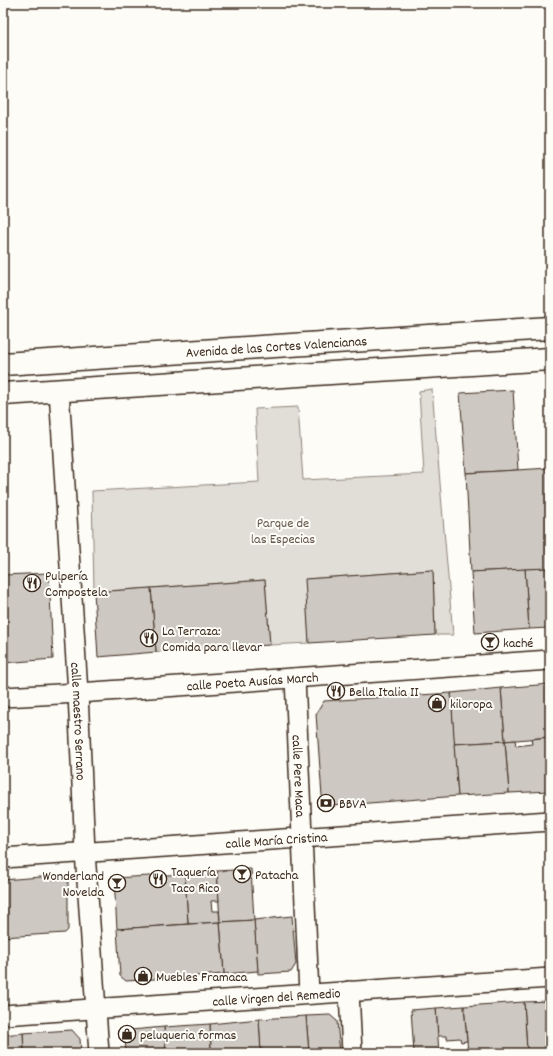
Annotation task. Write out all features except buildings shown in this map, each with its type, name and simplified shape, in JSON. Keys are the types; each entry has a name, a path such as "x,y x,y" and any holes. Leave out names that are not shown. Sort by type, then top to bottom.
{"street":[{"name":"Avenida de las Cortes Valencianas","path":"3,364 550,328"},
{"path":"3,394 550,359"},
{"name":"calle maestro Serrano","path":"59,390 78,694 85,852 99,1053"},
{"name":"calle Poeta Ausías March","path":"3,697 78,694 550,660"},
{"name":"calle Pere Maca","path":"295,678 309,994"},
{"name":"calle María Cristina","path":"3,858 550,821"},
{"name":"calle Virgen del Remedio","path":"3,1015 550,978"},
{"path":"349,991 352,1053"}],"green space":[{"name":"Parque de las Especias","path":"432,389 453,635 435,635 433,570 306,579 309,643 270,645 265,580 94,592 92,491 259,482 255,409 298,407 303,480 424,474 419,391"}],"place":[{"name":"Pulpería Compostela","path":"32,583"},
{"name":"La Terraza: Comida para llevar","path":"149,638"},
{"name":"kaché","path":"490,642"},
{"name":"Bella Italia II","path":"336,691"},
{"name":"kiloropa","path":"437,703"},
{"name":"BBVA","path":"326,803"},
{"name":"Patacha","path":"242,874"},
{"name":"Taquería Taco Rico","path":"158,879"},
{"name":"Wonderland Novelda","path":"117,883"},
{"name":"Muebles Framaca","path":"143,976"},
{"name":"peluqueria formas","path":"127,1034"}]}
